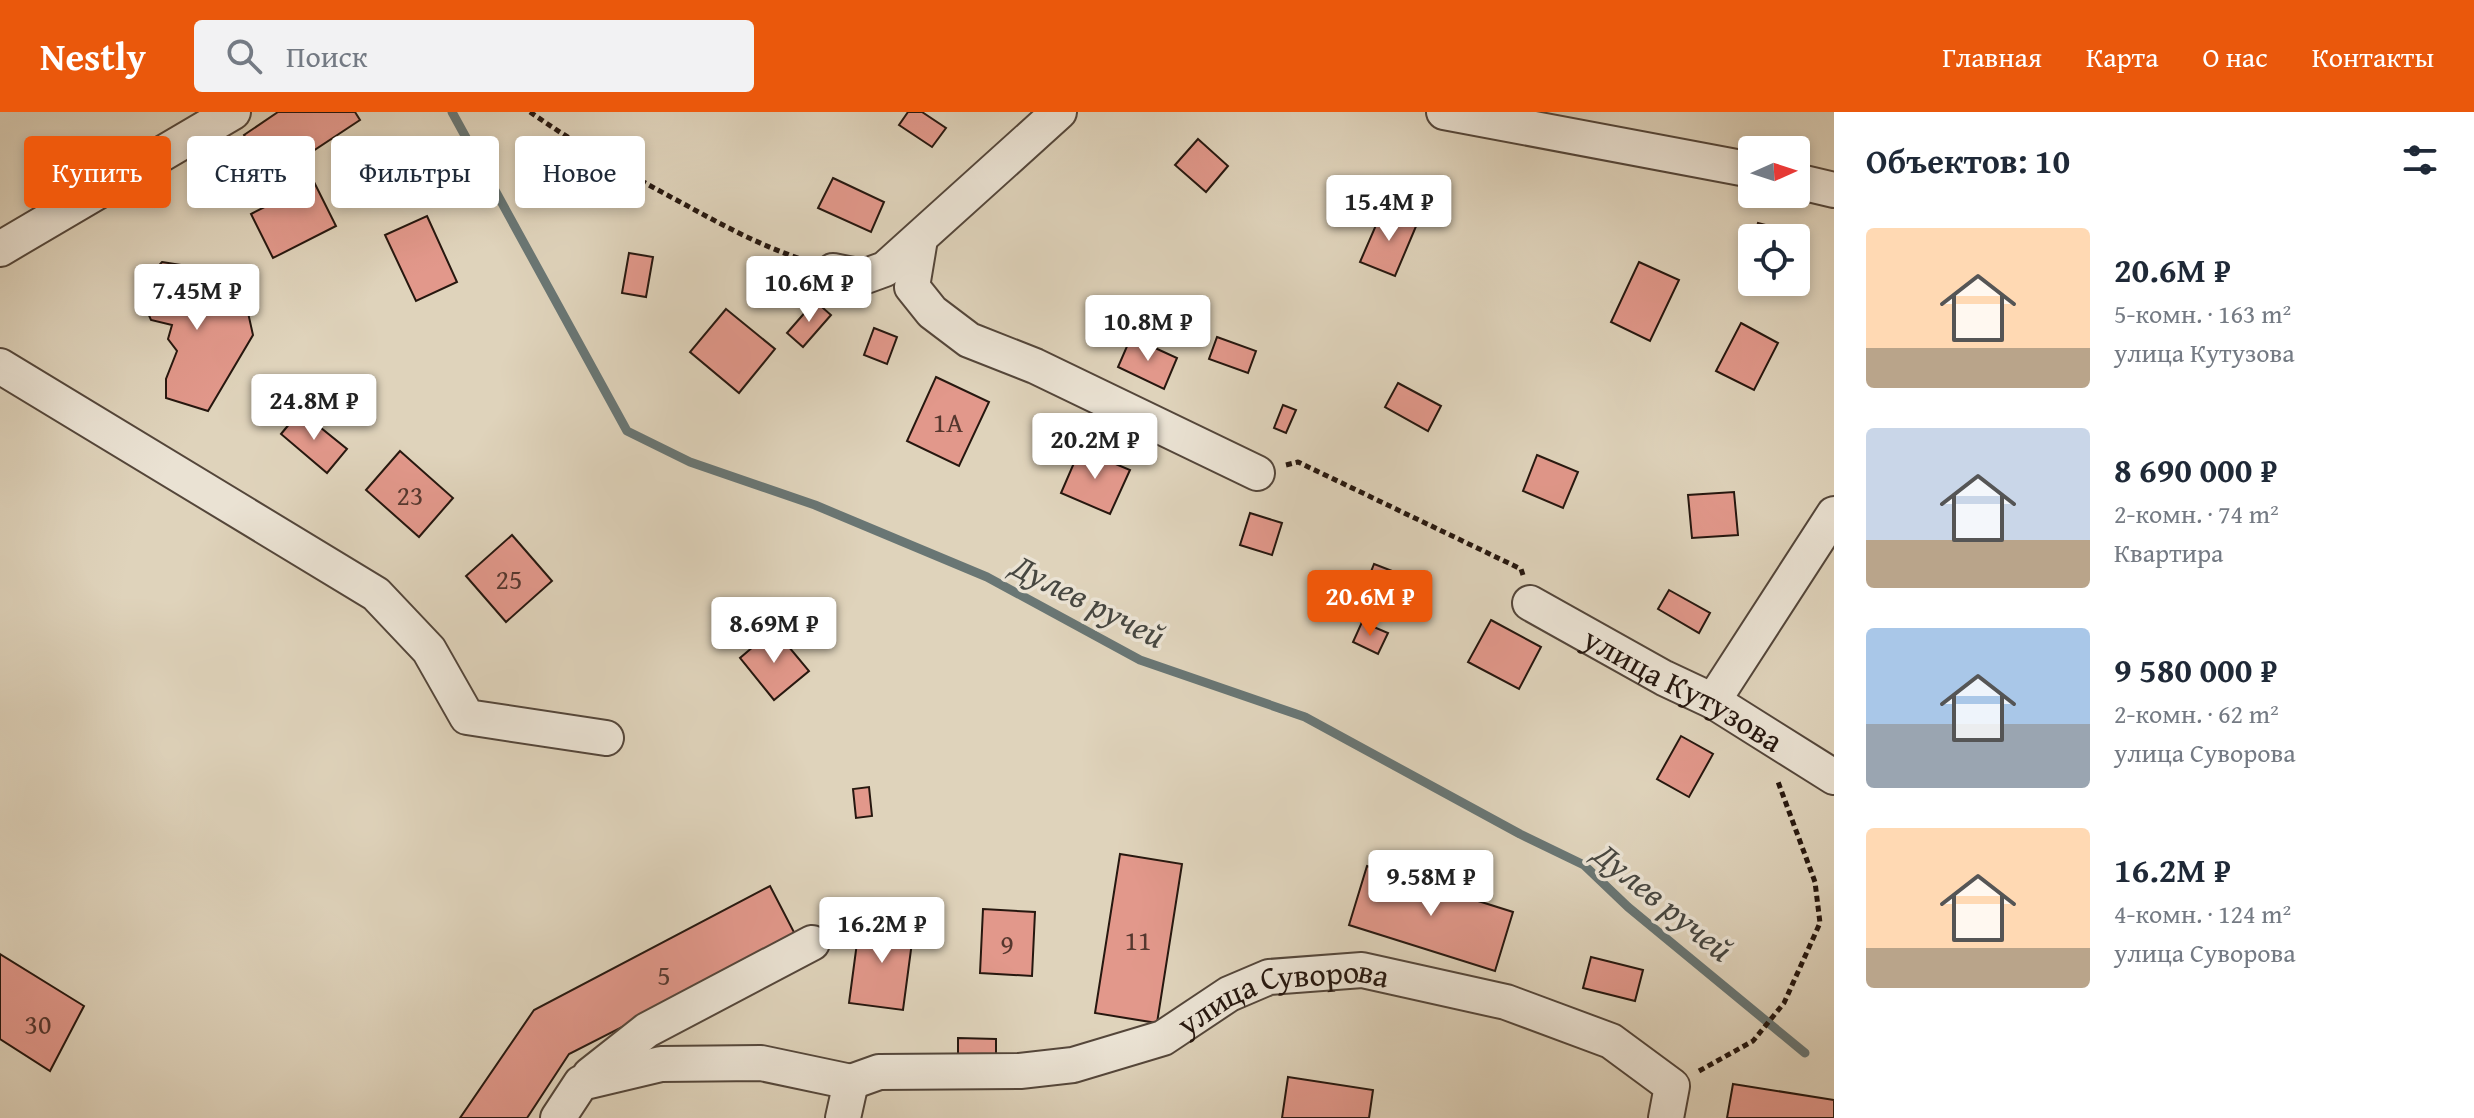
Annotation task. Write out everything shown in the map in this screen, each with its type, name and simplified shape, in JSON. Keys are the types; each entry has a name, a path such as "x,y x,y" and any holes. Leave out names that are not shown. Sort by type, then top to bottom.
{"street":[{"path":"0,249 233,112"},
{"path":"833,271 863,277 885,269 1059,112"},
{"path":"1444,112 1738,167"},
{"path":"1810,184 1834,190"},
{"path":"920,239 912,287 932,312 969,340 1035,366 1257,473"},
{"path":"0,366 376,594 429,650 467,717 606,738"},
{"path":"1713,701 1834,514"},
{"name":"улица Кутузова","path":"1530,603 1664,678 1713,701 1834,777"},
{"path":"558,1118 581,1083 647,1030 812,943"},
{"name":"улица Суворова","path":"851,1082 879,1072 1020,1071 1073,1065 1163,1038 1229,994 1269,977 1362,970 1506,1002 1611,1041 1669,1102"},
{"path":"581,1083 661,1064 761,1063 851,1082 843,1118"}],"path":[{"path":"530,112 570,140 637,179 759,244 833,271"},
{"path":"1257,473 1298,462 1326,475 1521,569 1530,603"},
{"path":"1669,1102 1753,1041 1784,1003 1820,923 1815,882 1758,729"}],"building":[{"path":"278,112 355,112 360,120 331,136 315,150 315,136 244,135"},
{"path":"908,112 922,112 946,128 932,147 899,125"},
{"path":"1198,139 1228,166 1206,192 1175,165"},
{"path":"833,178 884,202 871,232 818,208"},
{"path":"315,184 336,226 273,258 251,214 263,208 315,208"},
{"path":"1383,209 1417,224 1395,276 1360,262"},
{"path":"427,216 457,282 416,301 385,235"},
{"path":"629,253 653,257 646,297 622,293"},
{"path":"162,262 187,266 247,308 253,335 208,411 166,398 166,379 177,351 168,339 172,325 151,320 142,300 148,277"},
{"path":"1639,262 1679,280 1650,341 1611,322"},
{"path":"815,301 831,315 803,347 787,333"},
{"path":"726,309 775,349 739,393 690,352"},
{"path":"1741,323 1778,343 1754,390 1716,371"},
{"path":"874,328 897,337 887,364 864,355"},
{"path":"1131,337 1177,358 1164,389 1118,367"},
{"path":"1217,337 1256,351 1248,373 1209,359"},
{"path":"936,377 989,402 959,466 907,441"},
{"path":"1398,383 1441,406 1428,431 1385,407"},
{"path":"1283,405 1296,410 1286,433 1274,428"},
{"path":"300,411 347,449 327,473 281,434"},
{"path":"1080,449 1130,470 1110,514 1061,493"},
{"path":"400,451 453,498 419,537 366,490"},
{"path":"1537,455 1578,472 1563,508 1523,491"},
{"path":"1734,492 1738,535 1692,538 1688,495"},
{"path":"1250,513 1282,523 1272,555 1240,545"},
{"path":"512,535 552,581 506,622 466,576"},
{"path":"1374,564 1395,572 1388,590 1367,582"},
{"path":"1669,590 1710,613 1699,633 1658,609"},
{"path":"1491,620 1541,647 1519,689 1468,662"},
{"path":"1362,622 1388,633 1378,654 1353,642"},
{"path":"774,629 809,671 774,700 740,658"},
{"path":"1681,736 1713,754 1689,797 1657,779"},
{"path":"869,787 872,816 856,818 853,789"},
{"path":"1120,854 1182,864 1157,1023 1095,1013"},
{"path":"1367,866 1513,912 1495,971 1349,925"},
{"path":"770,886 797,938 569,1054 527,1118 460,1118 534,1010"},
{"path":"983,909 1035,912 1032,976 980,973"},
{"path":"860,920 914,927 903,1010 849,1003"},
{"path":"0,954 84,1006 50,1071 0,1039"},
{"path":"1591,957 1643,970 1635,1001 1583,988"},
{"path":"958,1038 996,1039 996,1059 958,1058"},
{"path":"1288,1077 1373,1090 1369,1118 1282,1118"},
{"path":"1733,1084 1834,1100 1834,1118 1727,1118"}],"waterway":[{"name":"Дулев ручей","path":"452,112 627,431 690,462 815,505 987,577 1140,660 1305,717 1520,834 1584,865 1628,907 1805,1053"}]}
